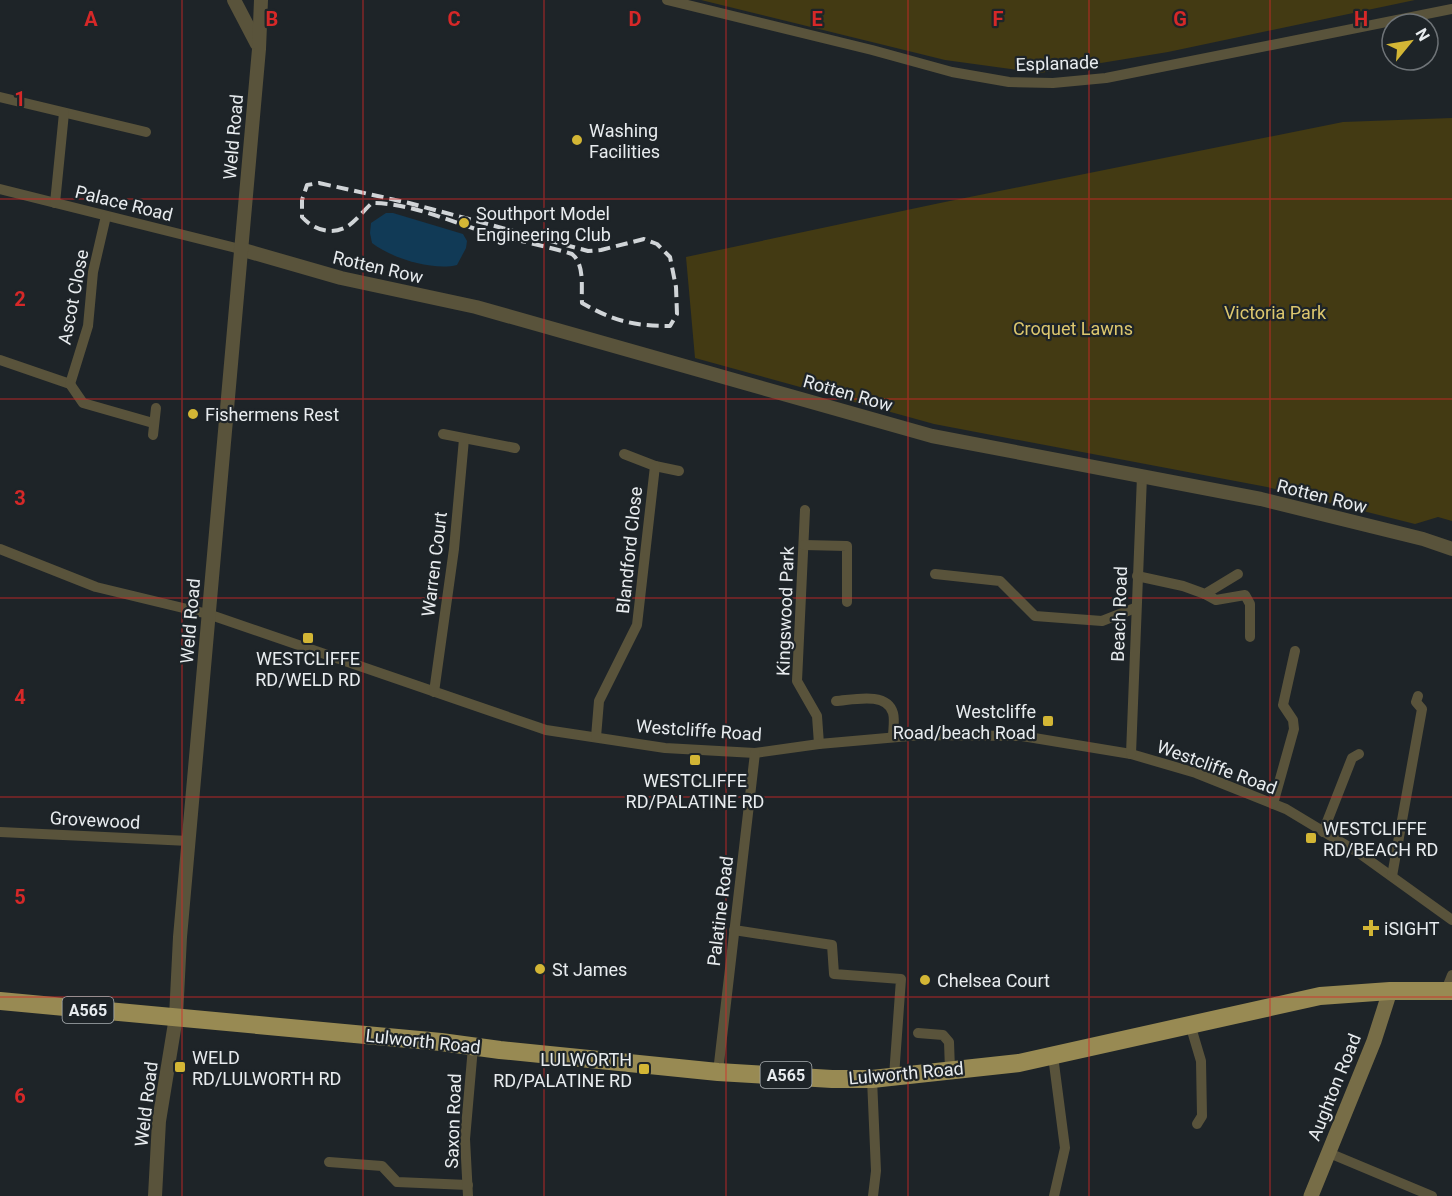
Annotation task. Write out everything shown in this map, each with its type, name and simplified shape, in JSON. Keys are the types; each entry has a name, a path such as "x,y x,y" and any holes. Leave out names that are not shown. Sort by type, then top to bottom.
{"highway":[{"name":"Lulworth Road","path":"176,1017 718,1072 832,1079 872,1079 1019,1063 1320,996 1450,985"},
{"name":"A565","path":"0,1001 176,1017"}],"main road":[{"name":"Aughton Road","path":"1311,1196 1374,1041 1390,991"}],"street":[{"path":"234,0 259,48"},
{"name":"Weld Road","path":"155,1196 159,1121 176,1017 180,937 259,48 261,0"},
{"name":"Esplanade","path":"667,0 952,72 1009,82 1053,83 1107,78 1452,9"},
{"path":"0,97 147,132"},
{"path":"55,203 64,113"},
{"name":"Palace Road","path":"0,189 240,249"},
{"name":"Ascot Close","path":"70,384 88,326 93,272 106,216"},
{"name":"Rotten Row","path":"240,249 341,278 487,310 932,436 1261,499 1423,539 1452,549"},
{"path":"0,360 70,384 83,404 153,423"},
{"path":"153,435 156,408"},
{"path":"443,434 515,448"},
{"name":"Warren Court","path":"434,692 453,549 464,438"},
{"name":"Blandford Close","path":"624,454 655,466 679,471"},
{"name":"Blandford Close","path":"596,737 599,701 637,625 655,466"},
{"name":"Beach Road","path":"1131,754 1142,476"},
{"name":"Kingswood Park","path":"805,510 797,681 817,716 819,744"},
{"path":"804,545 847,546 847,602"},
{"name":"Westcliffe Road","path":"0,549 96,587 208,614 546,730 665,748 755,753 819,744 921,735 1022,736 1131,754 1196,773 1286,809 1359,853 1452,920"},
{"path":"935,574 1000,581 1035,616 1102,621 1135,608"},
{"path":"1205,594 1238,574"},
{"path":"1137,576 1183,586 1216,600 1245,595 1250,604 1250,637"},
{"path":"1273,804 1294,729 1293,720 1283,705 1295,651"},
{"path":"1392,876 1422,709 1416,702 1418,696"},
{"path":"836,701 879,699 888,704 893,712 893,737"},
{"name":"Palatine Road","path":"718,1072 755,753"},
{"path":"1323,832 1352,758 1359,754"},
{"name":"Grovewood","path":"0,832 189,841"},
{"path":"734,930 832,945 834,974 901,979 894,1076"},
{"path":"1190,1024 1201,1061 1202,1116 1197,1124"},
{"path":"918,1034 943,1035 949,1042 950,1070"},
{"name":"Saxon Road","path":"468,1190 465,1139 473,1047"},
{"path":"1053,1056 1065,1148 1054,1196"},
{"path":"872,1079 876,1171 873,1196"},
{"path":"1329,1153 1432,1196"},
{"path":"329,1162 382,1166 397,1182 468,1190"}],"green space":[{"path":"701,0 1415,0 1168,52 1040,73 945,60"},
{"name":"Victoria Park","path":"1452,118 1452,521 1438,517 1415,524 1267,487 934,424 695,358 686,257 1343,122"}],"water":[{"path":"386,213 393,213 463,234 467,241 466,248 457,265 436,266 413,262 390,254 372,243 371,223"}],"railway":[{"path":"319,183 409,203 588,251 644,239 657,244 670,257 676,287 677,314 670,326 645,325 604,314 582,303 581,270 572,254 485,232 415,209 372,203 351,224 342,229 330,231 318,228 302,217 302,200 307,185 319,183"}],"place":[{"name":"Washing Facilities","path":"577,140"},
{"name":"Southport Model Engineering Club","path":"464,223"},
{"name":"Fishermens Rest","path":"193,414"},
{"name":"WESTCLIFFE RD/WELD RD","path":"308,638"},
{"name":"Westcliffe Road/beach Road","path":"1048,721"},
{"name":"WESTCLIFFE RD/PALATINE RD","path":"695,760"},
{"name":"WESTCLIFFE RD/BEACH RD","path":"1311,838"},
{"name":"iSIGHT","path":"1371,928"},
{"name":"St James","path":"540,969"},
{"name":"Chelsea Court","path":"925,980"},
{"name":"WELD RD/LULWORTH RD","path":"180,1067"},
{"name":"LULWORTH RD/PALATINE RD","path":"644,1069"}],"park label":[{"name":"Croquet Lawns","path":"1073,328"}]}
